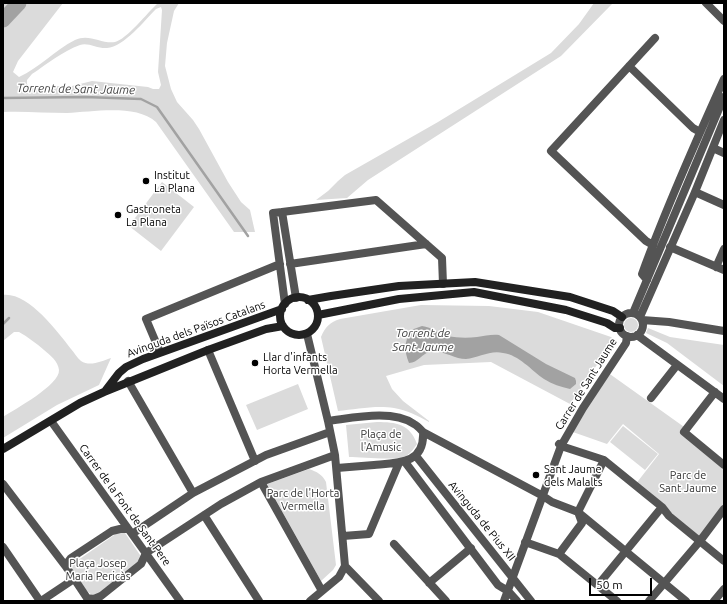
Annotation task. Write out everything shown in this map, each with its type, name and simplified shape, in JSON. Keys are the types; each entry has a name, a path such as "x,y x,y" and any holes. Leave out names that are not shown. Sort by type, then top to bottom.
{"street":[{"path":"706,3 724,21"},
{"path":"652,245 551,151 655,38"},
{"path":"629,66 693,128 700,132"},
{"path":"647,280 642,274 652,245 724,79"},
{"path":"724,97 647,280 639,316 643,328 637,335 632,336 627,336 620,328 622,317 626,314 639,316 670,322 724,331"},
{"path":"639,316 695,192 724,120"},
{"path":"713,148 724,153"},
{"path":"695,192 724,205"},
{"path":"284,307 296,298 308,300 315,306 318,315 316,326 307,334 298,335 286,330 281,321 284,307 273,213 376,200 442,258 443,284"},
{"path":"282,212 296,298"},
{"path":"290,264 426,244"},
{"path":"670,246 720,269 724,249"},
{"path":"160,352 146,319 280,264"},
{"path":"308,300 399,286 474,282 570,297 612,311 622,317"},
{"path":"318,315 399,298 474,292 566,310 607,323 615,328 620,328"},
{"name":"Avinguda dels Països Catalans","path":"104,392 119,373 126,367 160,352 284,307"},
{"name":"Avinguda dels Països Catalans","path":"3,449 80,404 128,381 266,329 284,326"},
{"path":"307,334 335,455 345,566 339,577 310,601"},
{"path":"637,335 724,399"},
{"name":"Carrer de Sant Jaume","path":"504,601 543,496 560,445 626,343 627,336"},
{"path":"208,350 254,461"},
{"path":"652,398 677,365"},
{"path":"128,381 192,493"},
{"path":"715,392 684,432 724,465"},
{"path":"328,420 368,416 394,416 414,424 423,432 552,502 578,512 686,601"},
{"name":"Carrer de la Font de Sant Pere","path":"51,421 180,601"},
{"path":"67,568 68,562 71,558 112,531 120,529 130,531 192,493 266,455 330,432"},
{"path":"337,468 402,463 416,456 422,448 424,441 423,432"},
{"path":"560,445 604,460 662,507 669,516 724,561"},
{"path":"3,484 67,568 88,599 94,599 101,596 141,564 146,553 204,515 261,482 335,455"},
{"name":"Avinguda de Pius XII","path":"416,456 531,601"},
{"path":"559,554 582,523 578,512 604,460"},
{"path":"343,536 369,534 402,463"},
{"path":"402,463 471,548 498,585 508,591 517,601"},
{"path":"261,482 322,591"},
{"path":"598,585 662,507"},
{"path":"650,601 700,541 724,509"},
{"path":"204,515 259,601"},
{"path":"525,542 559,554 617,601"},
{"path":"394,544 429,583 441,599"},
{"path":"3,547 41,601 74,579"},
{"path":"429,583 471,548"},
{"path":"345,566 380,601"},
{"path":"714,601 724,589"}],"green space":[{"path":"3,3 63,3 18,61 13,72 19,77 75,40 80,38 90,38 105,42 115,42 131,31 158,3 179,3 174,11 167,43 165,66 171,89 177,102 199,129 228,182 241,202 250,210 255,232 234,232 156,122 148,116 114,110 67,113 3,112","holes":["161,7 158,72 161,85 159,89 92,81 72,86 29,86 27,84 27,80 32,74 67,51 83,44 104,48 114,46 134,32 156,9"]},
{"path":"594,3 613,3 561,56 368,180 347,198 316,200 345,175 438,122 551,53 579,24"},
{"path":"162,182 194,207 161,251 129,226"},
{"path":"3,295 13,296 32,306 50,323 81,361 85,363 92,363 111,358 99,385 57,405 3,438 3,417 45,389 52,383 59,370 57,364 51,356 19,332 14,332 3,341"},
{"path":"421,305 489,306 538,312 611,337 614,340 570,404 491,362 424,365 386,376 392,389 403,401 429,422 417,415 387,407 338,411 321,337 324,330 331,323 340,319"},
{"path":"631,318 636,320 638,325 636,330 631,332 626,330 624,325 626,320"},
{"path":"648,328 670,337 724,345 724,386 667,343 646,333"},
{"name":"Parc de Sant Jaume","path":"607,372 687,429 724,465 724,509 700,541 635,485 659,454 623,424 607,444 570,431"},
{"path":"298,384 308,409 257,430 246,405"},
{"name":"Plaça de l'Amusic","path":"377,422 396,424 406,428 414,437 417,444 406,456 401,457 387,459 349,457 346,425"},
{"path":"623,426 658,454 645,470 610,442"},
{"name":"Parc de l'Horta Vermella","path":"309,469 323,477 326,482 336,565 333,570 321,581 267,484"},
{"name":"Plaça Josep Maria Pericàs","path":"120,531 125,533 140,555 139,561 100,592 95,595 91,594 80,582 71,565"}],"water":[{"name":"Torrent de Sant Jaume","path":"422,326 445,335 455,337 470,338 499,335 546,364 575,378 576,384 570,389 553,384 544,379 525,363 509,354 498,352 462,359 434,351 425,354 412,363 409,363 406,354 407,339 411,330"}],"waterway":[{"path":"3,20 19,3"},
{"name":"Torrent de Sant Jaume","path":"3,98 85,97 141,99 157,107 248,236"},
{"path":"3,324 9,318"}],"place":[{"name":"Institut La Plana","path":"146,181"},
{"name":"Gastroneta La Plana","path":"118,215"},
{"name":"Llar d'infants Horta Vermella","path":"255,363"},
{"name":"Sant Jaume dels Malalts","path":"536,475"}]}
